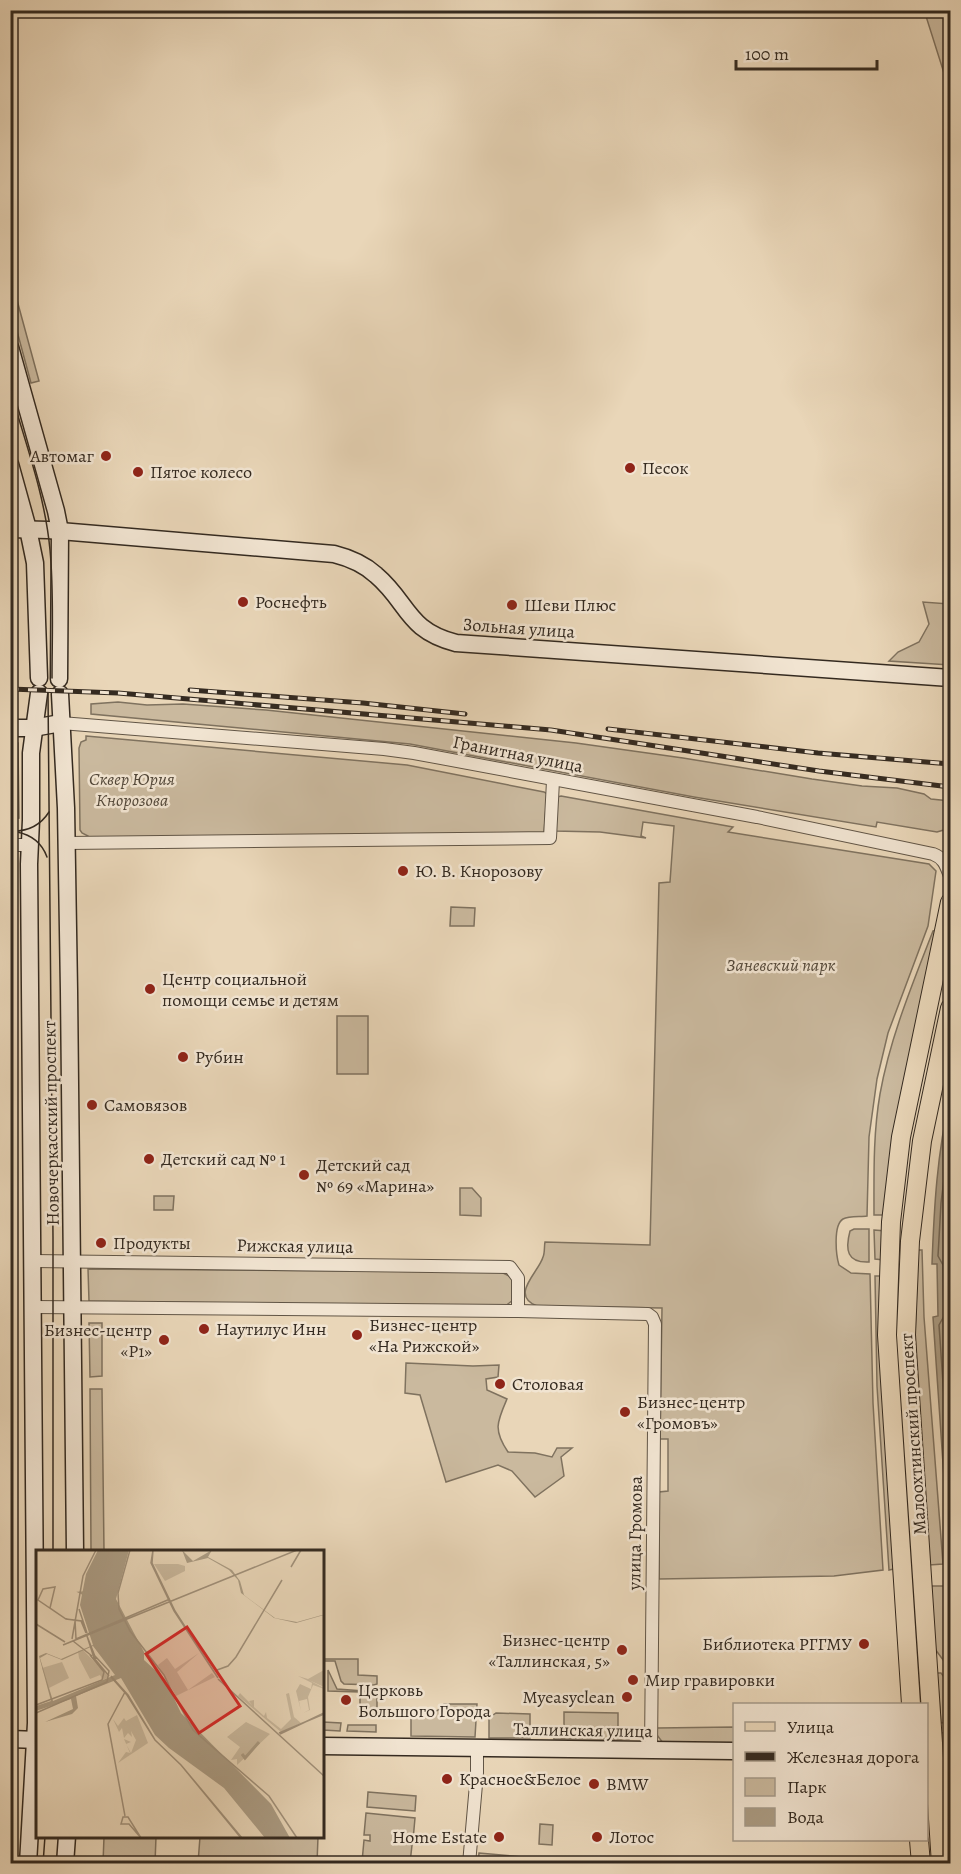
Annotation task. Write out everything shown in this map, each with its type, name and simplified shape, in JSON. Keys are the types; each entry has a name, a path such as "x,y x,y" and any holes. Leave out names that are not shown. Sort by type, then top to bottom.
{"main road":[{"name":"Новочеркасский проспект","path":"10,347 56,511 60,536 60,682 67,843 74,1307 75,1550"},
{"name":"Новочеркасский проспект","path":"10,464 29,534 34,563 39,682 31,753 30,845 36,1632"},
{"name":"Зольная улица","path":"10,529 29,534 334,554 356,561 376,575 413,621 423,629 432,635 456,643 951,678"},
{"name":"Зольная улица","path":"10,539 29,534"},
{"name":"Зольная улица","path":"60,536 332,563 358,574 370,583 406,628 417,637 428,644 457,653 951,687"},
{"name":"Гранитная улица","path":"10,719 34,724"},
{"name":"Гранитная улица","path":"10,728 61,723"},
{"name":"Малоохтинский проспект","path":"911,1703 887,1335 891,1222 901,1137 951,902"},
{"name":"Малоохтинский проспект","path":"927,1703 906,1335 910,1241 922,1141 951,1008"},
{"name":"Малоохтинский проспект","path":"928,1717 941,1863"},
{"path":"10,1739 36,1740"},
{"name":"Таллинская улица","path":"324,1746 733,1751"},
{"name":"Новочеркасский проспект","path":"27,1863 36,1752"},
{"path":"65,1863 67,1838"},
{"path":"920,1841 921,1863"}],"street":[{"name":"Гранитная улица","path":"61,723 384,749 757,818 933,854 945,863 951,876"},
{"path":"67,843 550,838 554,781"},
{"path":"10,845 30,845"},
{"name":"Рижская улица","path":"33,1261 510,1267 518,1278 518,1311"},
{"path":"33,1307 518,1311"},
{"name":"улица Громова","path":"518,1311 643,1313 652,1317 655,1324 651,1750"},
{"path":"468,1863 477,1773 477,1748"}],"green space":[{"path":"915,11 950,11 950,92 925,13 916,14"},
{"path":"11,278 39,381 31,383 11,309"},
{"path":"950,600 950,665 889,661 898,652 919,642 929,624 923,602 949,604"},
{"path":"118,702 266,710 576,743 812,779 897,788 924,794 931,799 950,801 950,823 947,829 937,832 877,822 876,827 694,797 410,744 91,714 91,704"},
{"path":"10,734 18,743 19,818 11,819 17,791 11,773"},
{"name":"Сквер Юрия Кнорозова","path":"86,736 407,765 544,792 547,794 544,833 88,839 88,836 80,830 79,748 81,742 86,740"},
{"name":"Заневский парк","path":"557,797 733,827 728,832 929,864 936,871 928,926 888,1033 877,1079 869,1137 867,1216 843,1219 837,1234 836,1248 839,1265 851,1273 870,1274 873,1403 883,1570 834,1576 659,1579 659,1492 668,1491 668,1439 660,1439 662,1308 537,1306 526,1296 528,1283 544,1255 545,1242 650,1245 659,883 670,882 674,826 643,822 641,836 646,838 600,832 554,831"},
{"path":"451,907 475,908 474,926 450,926"},
{"path":"938,930 887,1215 874,1215 876,1124 884,1073 896,1032 933,931"},
{"path":"337,1016 368,1016 368,1074 337,1074"},
{"path":"460,1188 472,1188 481,1198 481,1216 460,1215"},
{"path":"154,1196 174,1196 173,1210 154,1210"},
{"path":"869,1229 869,1262 856,1260 849,1254 848,1238 850,1231"},
{"path":"874,1230 886,1231 884,1260 875,1259"},
{"path":"918,1250 922,1250 924,1317 943,1564 929,1565 915,1336"},
{"path":"88,1269 501,1272 513,1278 513,1300 504,1307 89,1301"},
{"path":"875,1276 883,1276 894,1569 889,1570 877,1386"},
{"path":"89,1323 102,1323 102,1376 90,1377"},
{"path":"406,1363 499,1365 498,1377 486,1379 487,1390 507,1399 498,1426 503,1444 508,1452 535,1453 552,1457 557,1448 572,1448 561,1457 564,1476 535,1497 512,1471 498,1465 446,1482 420,1395 405,1393"},
{"path":"90,1389 102,1389 104,1550 91,1550"},
{"path":"931,1586 944,1586 949,1668 935,1649"},
{"path":"324,1659 358,1659 358,1675 377,1676 377,1684 344,1684 335,1661 324,1661"},
{"path":"328,1670 337,1689 377,1692 377,1711 360,1711 360,1692 328,1691"},
{"path":"937,1673 941,1673 950,1685 950,1722 941,1723"},
{"path":"444,1704 477,1704 475,1737 411,1736 411,1713 434,1712"},
{"path":"564,1712 618,1713 618,1730 630,1730 629,1739 554,1739 554,1727 564,1727"},
{"path":"496,1713 530,1714 530,1738 489,1738 489,1718"},
{"path":"324,1722 341,1723 340,1731 324,1730"},
{"path":"348,1725 376,1725 376,1732 347,1731"},
{"path":"733,1727 733,1745 663,1743 657,1735 657,1728"},
{"path":"950,1732 950,1863 941,1733"},
{"path":"368,1792 416,1796 415,1811 367,1807"},
{"path":"366,1813 415,1818 413,1840 407,1839 406,1844 412,1845 410,1863 362,1862 364,1840 370,1841 370,1835 364,1835"},
{"path":"540,1824 553,1825 552,1845 539,1844"},
{"path":"104,1838 156,1838 155,1863 103,1863"},
{"path":"200,1838 318,1838 317,1863 198,1863"},
{"path":"479,1853 556,1860 556,1863 478,1863"}],"water":[{"path":"950,1099 950,1566 933,1317 938,1316 937,1264 932,1264 939,1160"}],"tram line":[{"path":"10,389 34,469 47,529 52,582 52,678"},
{"path":"48,693 53,1237 53,1550"},
{"path":"10,776 14,794 10,812"},
{"path":"10,831 32,827 42,821 49,812"},
{"path":"17,832 36,840 47,857"},
{"path":"43,1864 45,1838"}],"railway":[{"path":"10,689 118,693 551,730 819,771 950,787"},
{"path":"190,690 363,703 465,714"},
{"path":"608,729 818,753 950,764"}],"place":[{"name":"Автомаг","path":"106,456"},
{"name":"Песок","path":"630,468"},
{"name":"Пятое колесо","path":"138,472"},
{"name":"Роснефть","path":"243,602"},
{"name":"Шеви Плюс","path":"512,605"},
{"name":"Ю. В. Кнорозову","path":"403,871"},
{"name":"Центр социальной помощи семье и детям","path":"150,989"},
{"name":"Рубин","path":"183,1057"},
{"name":"Самовязов","path":"92,1105"},
{"name":"Детский сад № 1","path":"149,1159"},
{"name":"Детский сад № 69 «Марина»","path":"304,1175"},
{"name":"Продукты","path":"101,1243"},
{"name":"Наутилус Инн","path":"204,1329"},
{"name":"Бизнес-центр «На Рижской»","path":"357,1335"},
{"name":"Бизнес-центр «Р1»","path":"164,1340"},
{"name":"Столовая","path":"500,1384"},
{"name":"Бизнес-центр «Громовъ»","path":"625,1412"},
{"name":"Библиотека РГГМУ","path":"864,1644"},
{"name":"Бизнес-центр «Таллинская, 5»","path":"622,1650"},
{"name":"Мир гравировки","path":"633,1680"},
{"name":"Myeasyclean","path":"627,1697"},
{"name":"Церковь Большого Города","path":"346,1700"},
{"name":"Красное&Белое","path":"447,1779"},
{"name":"BMW","path":"594,1784"},
{"name":"Home Estate","path":"499,1837"},
{"name":"Лотос","path":"597,1837"}]}
